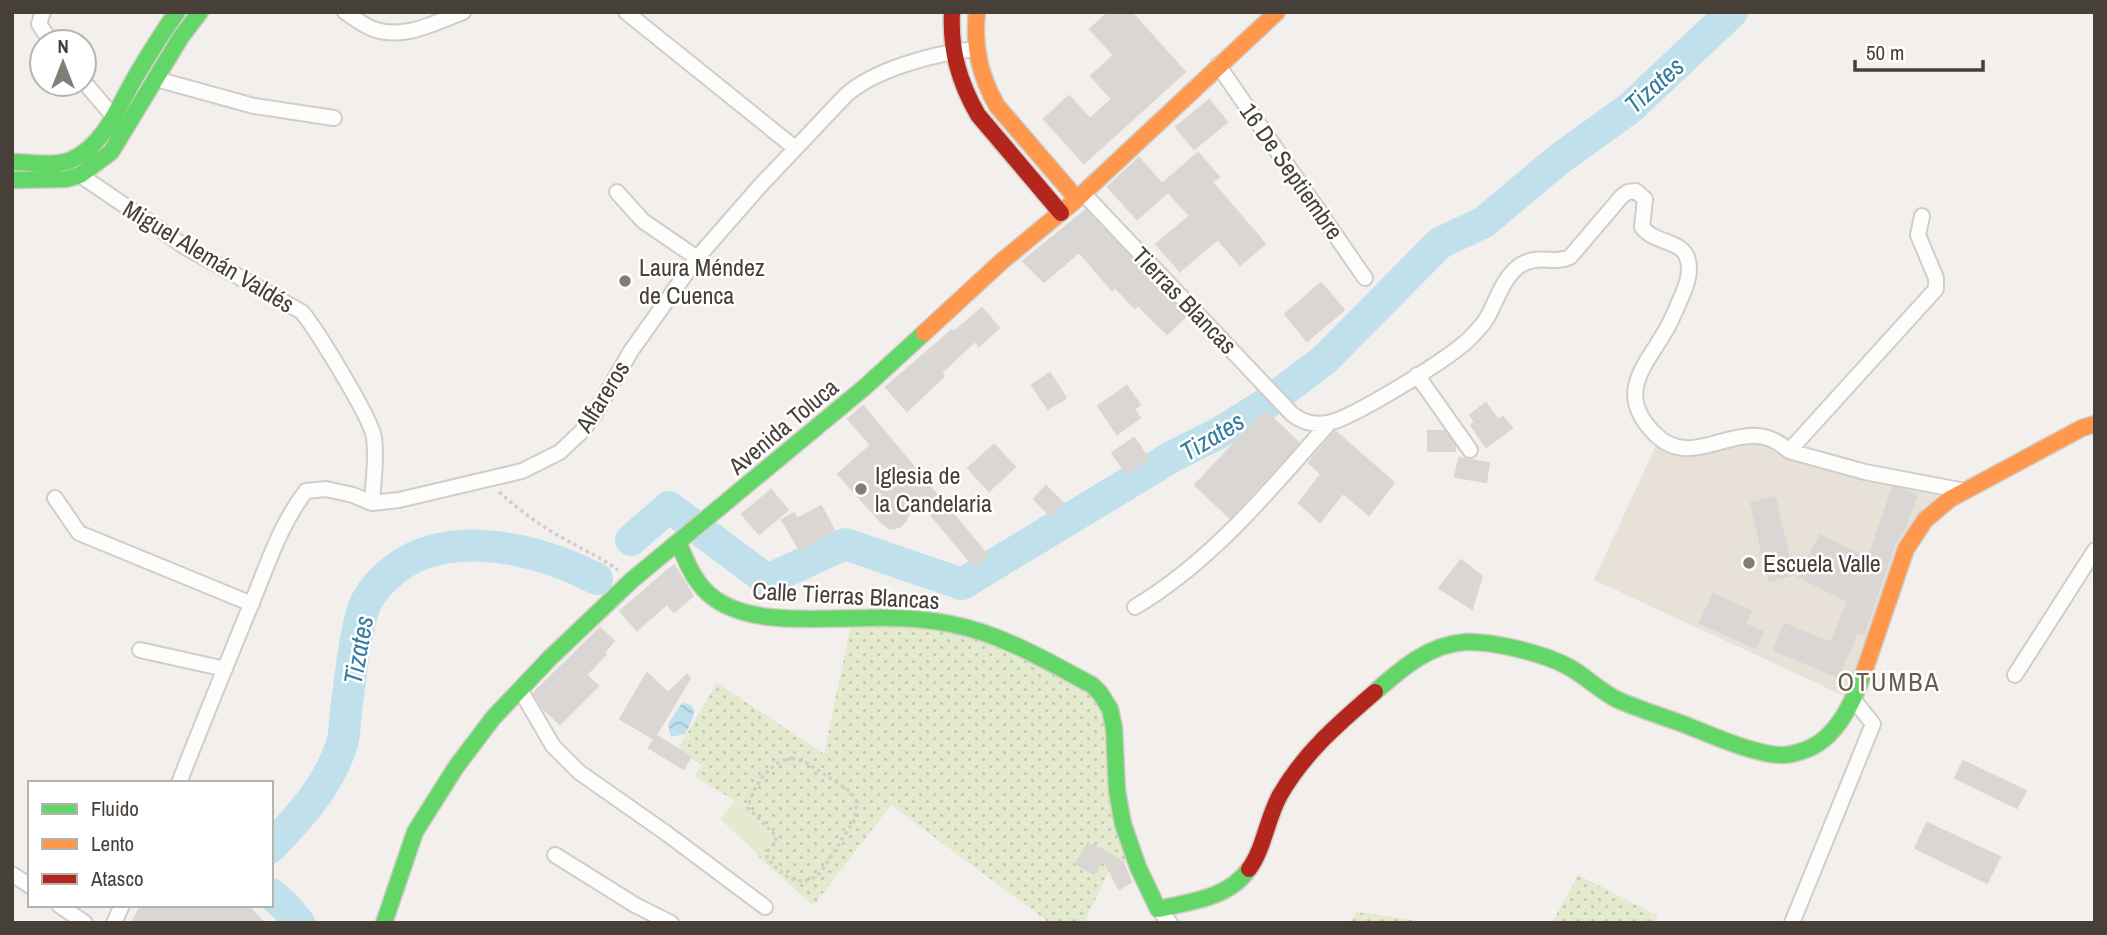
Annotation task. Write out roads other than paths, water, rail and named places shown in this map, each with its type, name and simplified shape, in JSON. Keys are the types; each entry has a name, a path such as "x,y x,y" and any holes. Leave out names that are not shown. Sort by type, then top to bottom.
{"street":[{"path":"12,162 64,162 96,141 177,12"},
{"path":"12,180 66,180 80,175 111,152 181,37 200,12"},
{"path":"345,12 371,28 401,32 411,32 463,12"},
{"path":"626,12 795,148"},
{"path":"952,12 953,51 961,85 978,115 1061,213"},
{"path":"977,12 975,49 983,82 997,106 1080,196"},
{"name":"Avenida Toluca","path":"384,923 415,832 456,767 493,718 550,658 613,596 865,387 1002,262 1061,213 1277,12"},
{"name":"Alfareros","path":"180,781 267,561 293,509 306,491 326,489 353,495 372,503 399,500 523,471 548,460 582,432 631,351 697,258 845,96 879,73 953,51 975,49"},
{"name":"16 De Septiembre","path":"1218,65 1365,278"},
{"path":"156,79 254,106 334,118"},
{"path":"98,98 113,116 129,126"},
{"name":"Miguel Alemán Valdés","path":"80,175 187,248 302,312 355,398 374,436 372,503"},
{"path":"1135,607 1158,593 1202,558 1267,492 1328,422 1350,415 1468,341 1486,320 1507,280 1517,268 1535,259 1558,261 1570,257 1628,192 1636,191 1645,199 1642,227 1653,238 1684,251 1689,272 1673,316 1636,381 1635,398 1641,415 1663,442 1692,448 1755,434 1773,439 1789,451 1865,472 1965,491"},
{"path":"617,192 643,221 697,258"},
{"name":"Tierras Blancas","path":"1080,196 1299,419 1306,422 1328,422"},
{"path":"1789,451 1936,289 1936,278 1918,235 1922,216"},
{"path":"1417,374 1470,450"},
{"path":"1170,923 1158,909 1214,896 1242,878 1255,861 1272,810 1301,763 1330,731 1409,662 1430,651 1466,642 1519,649 1565,665 1616,699 1734,743 1773,754 1794,754 1816,745 1832,731 1854,700 1906,549 1915,533 1937,508 1965,491 2095,424"},
{"path":"55,499 79,533 252,604"},
{"name":"Calle Tierras Blancas","path":"678,542 689,569 705,590 728,607 741,612 768,617 888,618 950,624 1021,648 1092,685 1101,692 1112,710 1115,721 1116,779 1123,823 1135,859 1158,909"},
{"path":"2015,675 2095,550"},
{"path":"140,650 225,669"},
{"path":"521,691 553,746 579,772 666,832 765,906"},
{"path":"1792,923 1873,724 1854,700"},
{"path":"555,855 635,905 671,923"},
{"path":"12,874 28,885"},
{"path":"62,907 85,923"},
{"path":"114,923 121,907"}],"water":[{"path":"682,703 692,707 694,715 685,734 671,737 668,724"}],"waterway":[{"name":"Tizates","path":"631,540 669,507 767,580 845,544 962,584 1173,456 1219,433 1267,403 1324,360 1440,243 1484,222 1558,160 1630,108 1732,12"},
{"name":"Tizates","path":"273,845 312,801 335,762 343,738 355,647 363,610 367,600 387,576 409,560 435,550 490,546 547,558 597,579"},
{"name":"Tizates","path":"273,896 299,923"}],"place":[{"name":"Laura Méndez de Cuenca","path":"625,281"},
{"name":"Iglesia de la Candelaria","path":"861,489"},
{"name":"Escuela Valle","path":"1749,563"}],"district":[{"name":"OTUMBA","path":"1889,681"}]}
